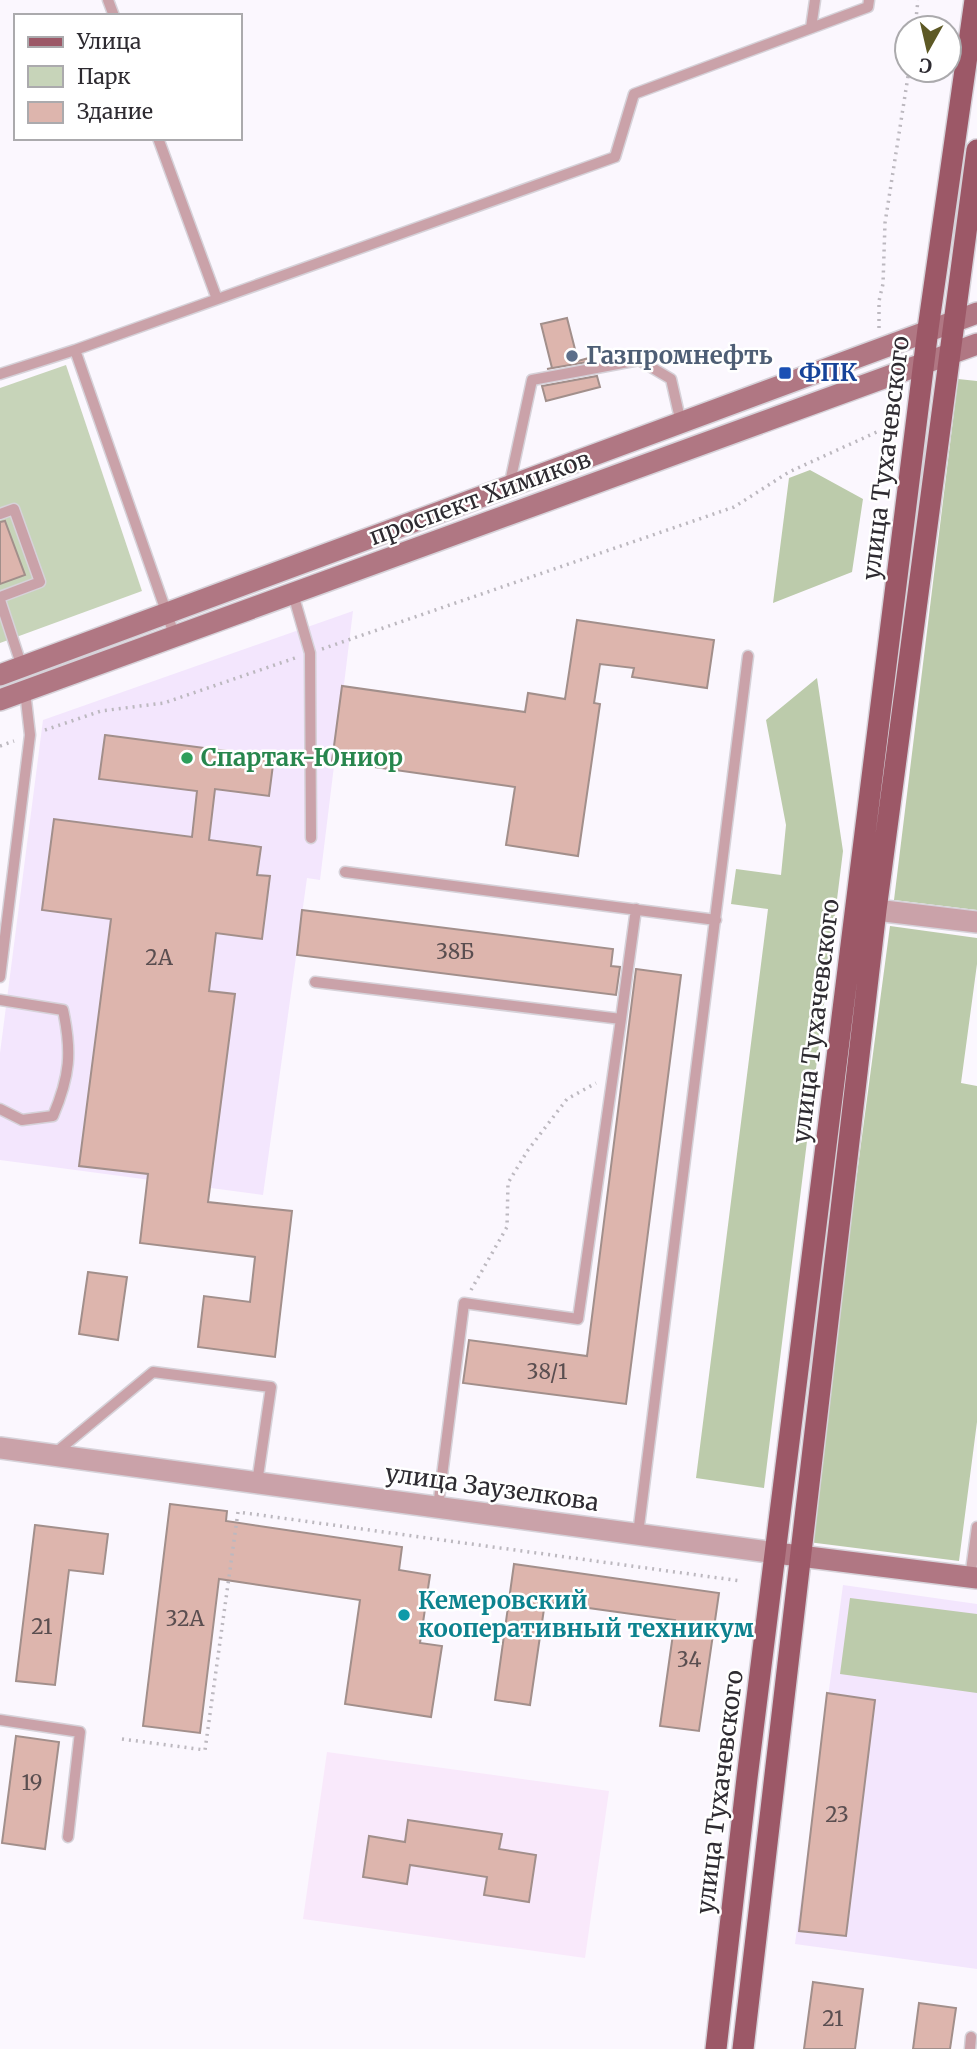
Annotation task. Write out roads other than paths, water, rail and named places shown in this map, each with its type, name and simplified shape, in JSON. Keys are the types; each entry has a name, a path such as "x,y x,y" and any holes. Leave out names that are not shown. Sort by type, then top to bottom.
{"main road":[{"name":"улица Тухачевского","path":"716,2049 928,330 975,0"},
{"name":"улица Тухачевского","path":"743,2049 876,910 949,355 972,223 977,150"},
{"name":"проспект Химиков","path":"0,675 977,313"},
{"name":"проспект Химиков","path":"0,700 977,344"},
{"name":"улица Заузелкова","path":"776,1553 974,1578"}],"street":[{"path":"876,910 977,922"},
{"name":"улица Заузелкова","path":"0,1448 776,1553"}],"lane":[{"path":"811,28 815,0"},
{"path":"0,374 615,157 634,93 868,7 869,0"},
{"path":"159,140 217,299"},
{"path":"75,349 175,637"},
{"path":"509,487 532,380 639,360 671,379 681,424"},
{"path":"0,514 14,509 40,582 0,598 22,667"},
{"path":"293,594 310,653 311,838"},
{"path":"638,1534 748,656"},
{"path":"0,977 30,735 25,691"},
{"path":"345,872 716,920"},
{"path":"438,1507 464,1303 578,1319 636,909"},
{"path":"315,982 621,1019"},
{"path":"0,1000 63,1010 70,1041 65,1087 53,1116 22,1119 0,1110"},
{"path":"52,1455 153,1372 271,1387 257,1483"},
{"path":"974,1578 977,1527"},
{"path":"0,1720 80,1732 68,1837"}],"place":[{"name":"Газпромнефть","path":"572,356"},
{"name":"ФПК","path":"785,373"},
{"name":"Спартак-Юниор","path":"187,758"},
{"name":"Кемеровский кооперативный техникум","path":"404,1615"}]}
